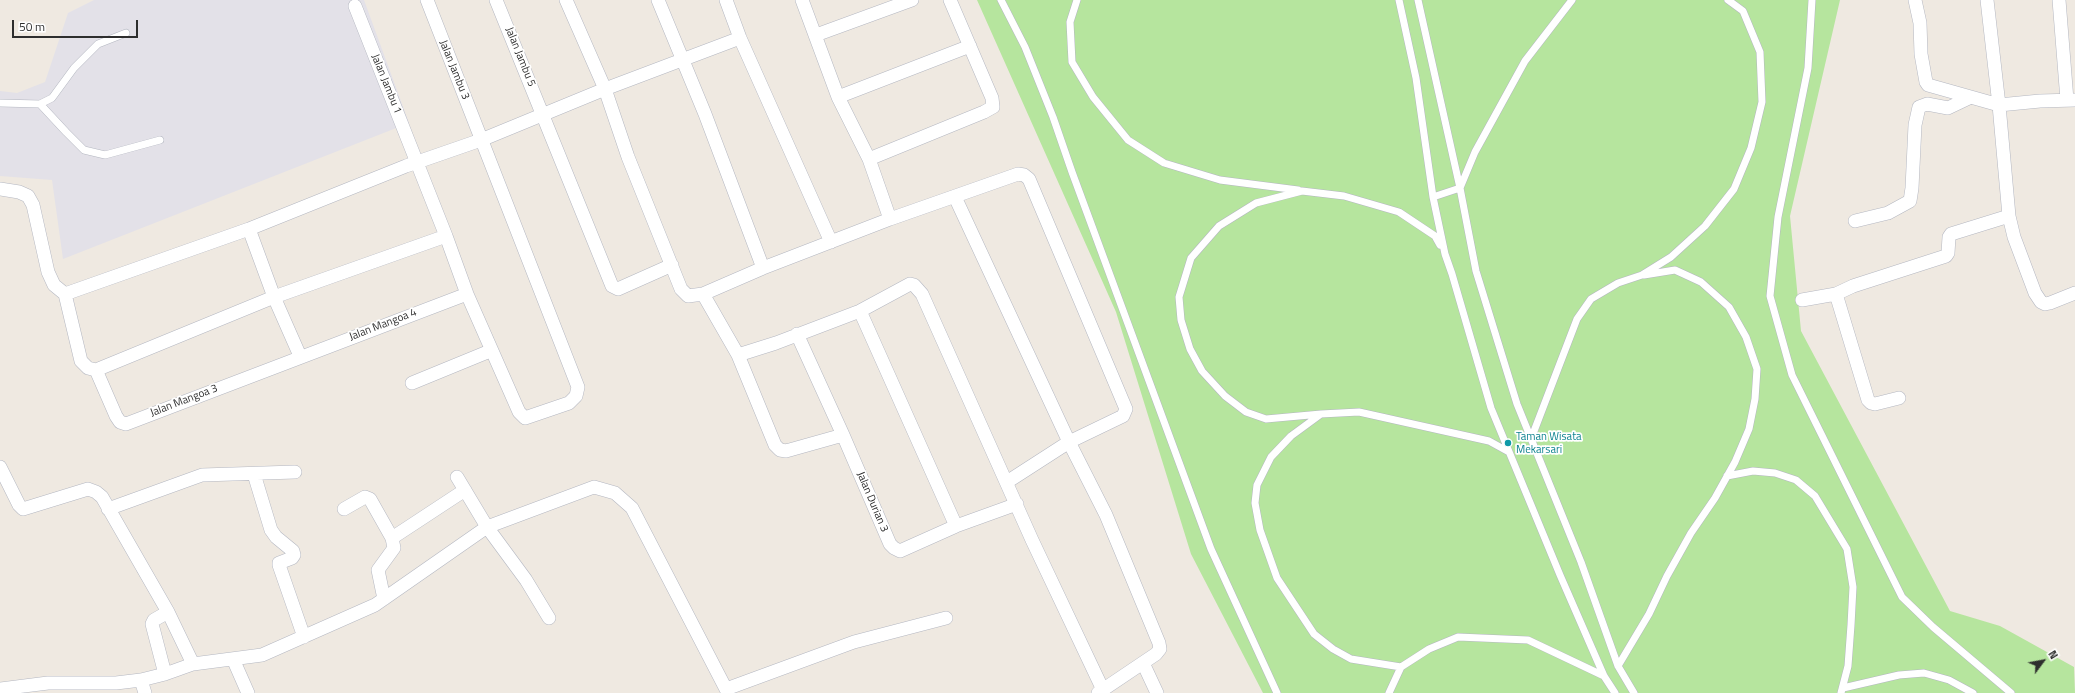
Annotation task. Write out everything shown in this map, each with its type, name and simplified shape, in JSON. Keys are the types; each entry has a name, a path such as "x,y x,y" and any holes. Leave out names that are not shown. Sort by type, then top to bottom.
{"street":[{"name":"Jalan Jambu 3","path":"427,0 578,387 576,396 569,403 523,418 490,351"},
{"name":"Jalan Jambu 5","path":"496,0 612,286 618,289 672,265"},
{"path":"566,0 606,89 628,157 681,289 688,296 704,294 763,268 890,219 1018,174 1024,175 1029,179 1126,409 1123,416 1069,442 1006,482"},
{"path":"658,0 681,60 705,114 763,268"},
{"path":"726,0 740,38 831,242"},
{"path":"802,0 838,97 869,159 890,219"},
{"path":"816,35 912,0"},
{"path":"869,159 993,107 992,98 950,0"},
{"path":"1915,0 1920,23 1921,54 1926,82 1931,86 1955,91 1969,98 1999,105 2071,100 2059,0"},
{"path":"1987,0 1999,105 2009,216 2018,252 2038,298 2045,304 2075,294"},
{"name":"Jalan Jambu 1","path":"355,6 490,351"},
{"path":"65,294 249,229 417,162 481,140 606,89 740,38"},
{"path":"838,97 970,46"},
{"path":"1855,221 1888,213 1909,202 1912,188 1914,125 1918,108 1927,104 1948,108 1969,98"},
{"path":"0,189 19,192 28,196 33,205 48,272 54,285 65,294 81,361 88,368 96,370 274,297 446,236"},
{"path":"738,355 860,311 910,284 918,288 1101,692 1159,652 1159,643 1106,515 1069,442 955,197"},
{"path":"1802,300 1836,294 1853,286 1946,256 1948,253 1949,237 1951,234 2009,216"},
{"path":"249,229 274,297 300,356"},
{"name":"Jalan Mangoa 4","path":"300,356 467,294"},
{"path":"704,294 738,355 775,445 780,450 786,451 843,435"},
{"path":"1836,294 1868,400 1871,404 1875,404 1899,398"},
{"path":"860,311 956,526"},
{"name":"Jalan Durian 3","path":"797,334 890,544 894,548 900,551 956,526 1017,504"},
{"path":"412,383 490,351"},
{"name":"Jalan Mangoa 3","path":"96,370 116,416 120,422 126,424 300,356"},
{"path":"0,467 19,506 23,509 88,489 96,492 102,497 168,612 194,664"},
{"path":"108,509 202,476 295,472"},
{"path":"254,474 271,530 276,537 293,551 294,555 292,558 280,562 279,565 304,637"},
{"path":"457,477 487,526 526,580 549,618"},
{"path":"0,689 48,683 117,688 194,664 262,655 384,599 487,526 594,487 614,493 632,508 727,691 854,642 946,618"},
{"path":"392,538 465,490"},
{"path":"344,509 365,497 370,499 392,538 394,548 378,570 384,599"},
{"path":"165,674 152,624 154,620 168,612"},
{"path":"233,659 248,693"},
{"path":"1143,663 1157,693"},
{"path":"141,680 145,693"}],"lane":[{"path":"1001,0 1025,47 1053,117 1074,180 1211,549 1276,693"},
{"path":"1077,0 1070,22 1072,62 1093,97 1128,140 1164,163 1220,180 1344,196 1398,212 1436,236 1452,274 1491,408 1560,575 1604,676 1615,693"},
{"path":"1399,0 1416,78 1433,197 1444,254"},
{"path":"1418,0 1432,72 1460,188 1476,270 1517,404 1581,562 1618,666 1634,693"},
{"path":"1433,197 1460,188 1475,152 1524,61 1572,0"},
{"path":"1642,275 1671,257 1705,226 1734,189 1751,148 1762,102 1760,52 1742,10 1728,0"},
{"path":"1812,0 1808,68 1778,217 1770,296 1792,375 1902,597 1933,627 2011,693"},
{"path":"0,103 40,104 52,98 74,68 98,44 126,33"},
{"path":"40,104 84,150 105,155 160,140"},
{"path":"1302,191 1256,202 1219,226 1191,258 1179,297 1182,320 1190,349 1202,371 1225,396 1246,412 1266,419 1359,412 1489,441 1510,452"},
{"path":"1531,439 1577,319 1591,299 1618,283 1642,275 1675,270 1701,282 1729,307 1746,336 1757,369 1755,399 1749,429 1728,476 1691,533 1667,576 1649,614 1618,666"},
{"path":"1321,414 1291,436 1271,457 1257,485 1256,503 1260,530 1277,578 1314,634 1333,649 1351,660 1401,666"},
{"path":"1728,476 1753,470 1775,473 1796,480 1815,496 1847,549 1852,595 1848,666 1842,691 1899,675 1924,673 1948,680 1973,693"},
{"path":"1389,693 1401,666 1429,649 1458,637 1528,640 1604,676"}],"shaded area":[{"path":"94,0 364,0 409,123 63,259 52,180 0,176 0,91 17,93 45,82 68,13"}],"green space":[{"name":"Taman Wisata Mekarsari","path":"977,0 1840,0 1790,216 1801,331 1950,611 2000,626 2074,667 2075,693 1263,693 1191,554 1116,312"}],"place":[{"name":"Taman Wisata Mekarsari","path":"1508,443"}]}
